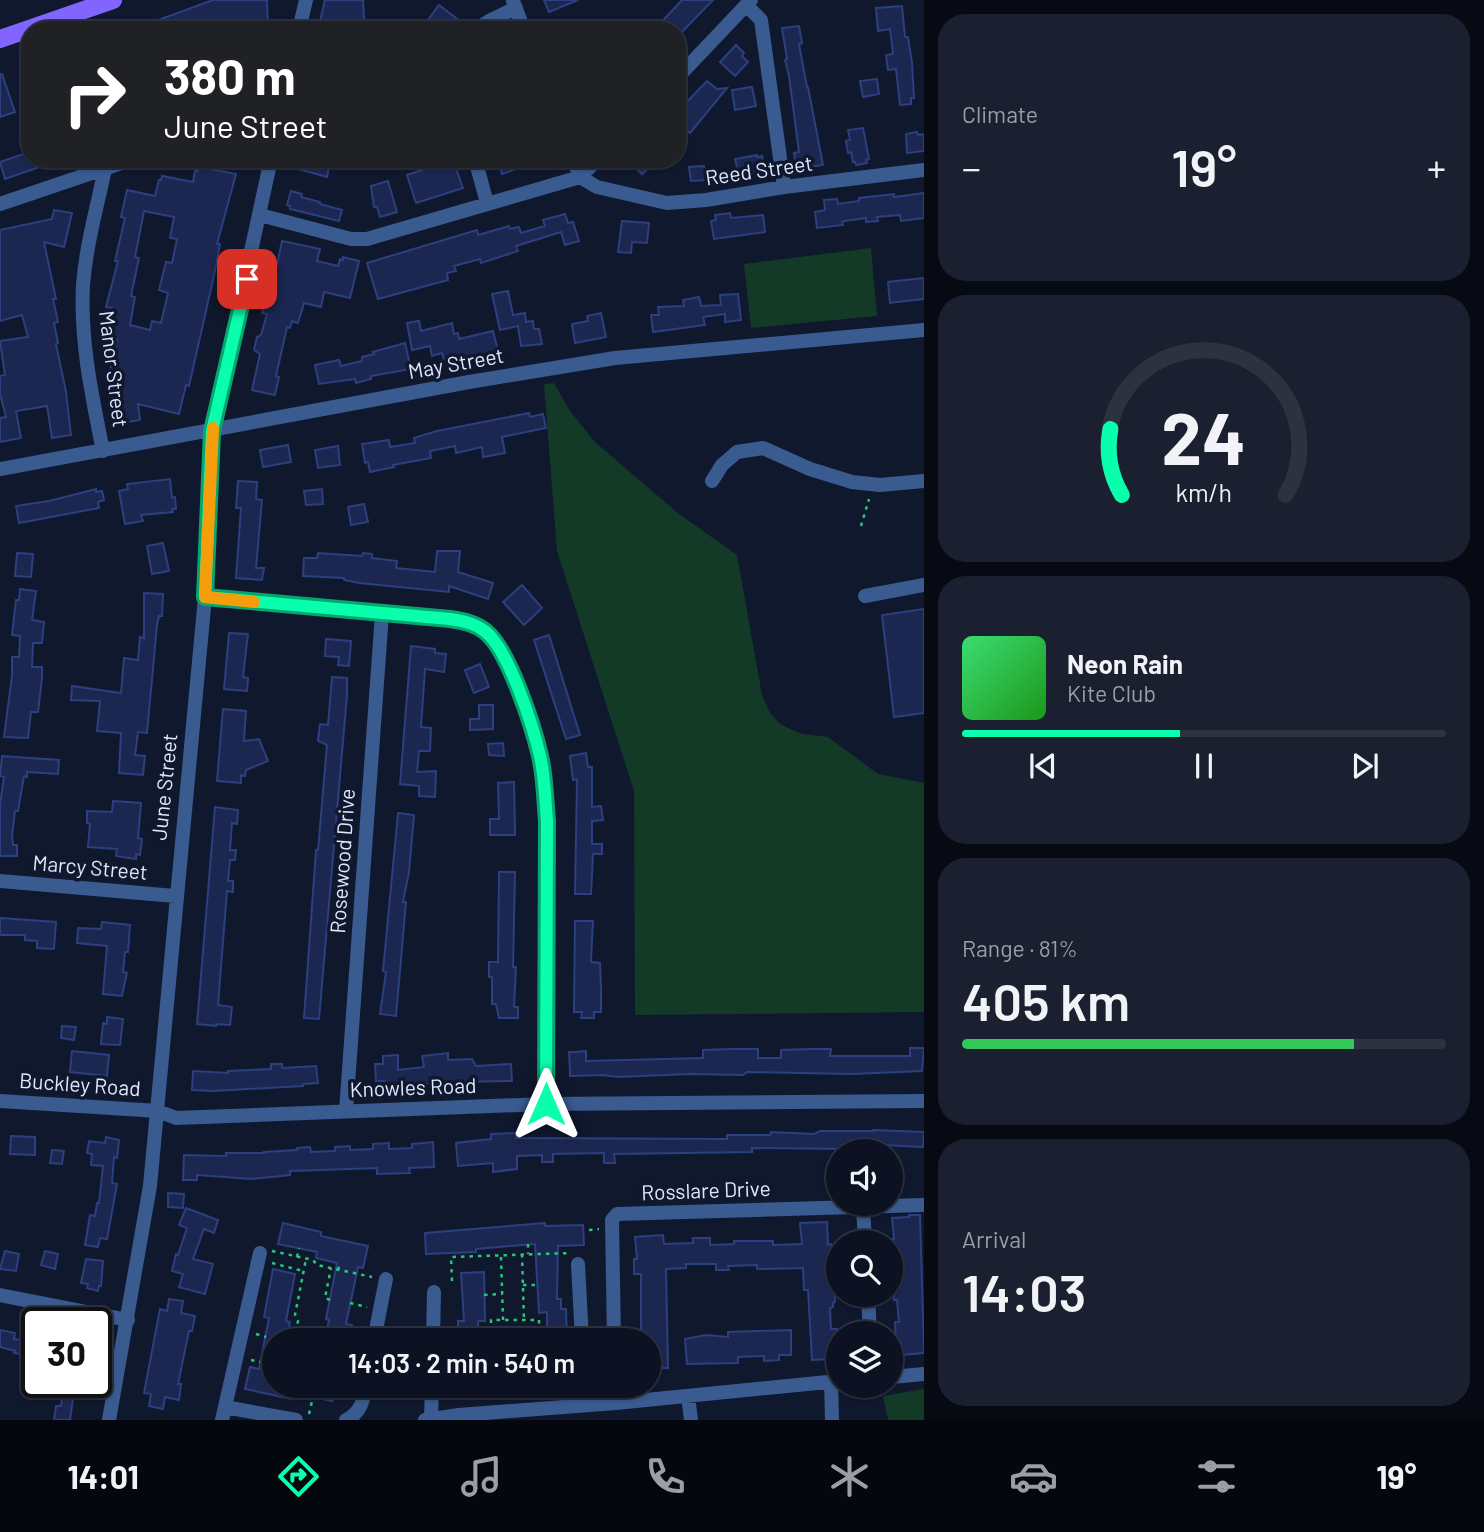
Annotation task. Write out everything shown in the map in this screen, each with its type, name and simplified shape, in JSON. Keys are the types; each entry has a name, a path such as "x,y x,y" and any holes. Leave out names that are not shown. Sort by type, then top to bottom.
{"main road":[{"path":"52,21 113,0"},
{"path":"0,39 21,32"}],"street":[{"path":"301,21 306,0"},
{"path":"686,69 749,3 761,20 784,187"},
{"path":"489,21 514,4 521,21"},
{"name":"June Street","path":"109,1420 150,1186 158,1111 175,896 205,597 212,431 269,168"},
{"path":"477,168 487,203"},
{"path":"576,168 580,177"},
{"path":"260,215 351,239 367,239 580,177 589,168"},
{"path":"0,204 105,169"},
{"name":"Manor Street","path":"103,451 86,364 83,285 105,169"},
{"name":"Reed Street","path":"580,177 597,187 667,203 924,170"},
{"name":"May Street","path":"0,469 469,382 615,358 924,330"},
{"path":"712,481 722,465 737,452 763,448 833,477 869,484 924,481"},
{"path":"865,596 924,584"},
{"path":"205,597 470,622 498,645 508,662 540,754 547,821 546,1104"},
{"name":"Rosewood Drive","path":"346,1111 382,614"},
{"name":"Marcy Street","path":"0,881 175,896"},
{"name":"Buckley Road","path":"0,1101 158,1111"},
{"name":"Knowles Road","path":"158,1111 176,1118 546,1104 924,1101"},
{"name":"Rosslare Drive","path":"903,1206 924,1205"},
{"name":"Rosslare Drive","path":"614,1328 611,1220 617,1214 826,1208"},
{"path":"259,1256 224,1413 296,1420"},
{"path":"578,1264 581,1328"},
{"path":"376,1328 386,1279"},
{"path":"433,1328 434,1292"},
{"path":"0,1295 128,1320"},
{"path":"903,1376 924,1374"},
{"path":"431,1398 428,1419 826,1382"},
{"path":"688,1396 691,1420"},
{"path":"346,1420 362,1405 363,1398"},
{"path":"585,1398 585,1404"},
{"path":"616,1398 616,1403"},
{"path":"832,1420 834,1398"}],"path":[{"path":"861,526 869,499 869,484"},
{"path":"528,1244 528,1254"},
{"path":"567,1246 567,1253"},
{"path":"297,1257 299,1248"},
{"path":"488,1248 488,1256"},
{"path":"259,1256 269,1251 313,1260 317,1265 386,1279"},
{"path":"452,1281 451,1258 573,1253 578,1264"},
{"path":"522,1254 524,1320"},
{"path":"501,1255 503,1320"},
{"path":"259,1256 304,1271"},
{"path":"296,1328 298,1321 295,1315 306,1259"},
{"path":"338,1270 340,1263"},
{"path":"330,1300 325,1298 331,1268"},
{"path":"523,1285 539,1285"},
{"path":"484,1295 502,1294"},
{"path":"290,1297 298,1299"},
{"path":"350,1303 380,1310"},
{"path":"491,1328 491,1320 539,1320 539,1328"},
{"path":"237,1357 262,1362"},
{"path":"307,1420 313,1398"}],"green space":[{"path":"871,248 877,316 751,328 744,264"},
{"path":"554,383 570,411 595,442 679,514 737,555 762,695 770,713 779,723 802,734 828,737 878,774 924,783 924,1012 635,1015 634,791 557,551 544,384"},
{"path":"924,1389 924,1420 888,1420 883,1398 903,1398 903,1393"}],"building":[{"path":"213,0 267,0 268,21 156,21"},
{"path":"325,0 363,0 364,20 369,21 320,21"},
{"path":"544,0 578,0 549,12"},
{"path":"682,0 713,0 686,28 686,21 662,21"},
{"path":"439,5 460,21 429,21"},
{"path":"902,6 905,37 908,37 912,63 914,98 911,98 911,104 900,105 896,69 888,70 886,55 893,54 890,29 878,31 876,8"},
{"path":"799,26 802,43 799,44 823,165 801,168 796,166 794,153 799,152 782,28"},
{"path":"736,45 748,62 735,76 720,62"},
{"path":"0,74 15,112 0,117"},
{"path":"877,79 879,94 863,97 860,81"},
{"path":"707,81 717,89 727,88 690,133 686,130 686,103"},
{"path":"752,87 756,106 735,110 732,90"},
{"path":"863,128 869,159 866,160 867,163 856,165 851,152 848,153 848,130"},
{"path":"917,132 918,135 924,134 924,151 907,153 906,134"},
{"path":"21,155 21,168 37,168 5,179 0,162"},
{"path":"762,156 764,169 739,176 735,159"},
{"path":"704,166 706,180 691,181 689,167"},
{"path":"204,168 236,174 217,244 220,244 215,271 189,386 186,385 179,414 138,404 140,420 122,423 121,413 118,414 113,371 110,370 117,340 105,337 112,308 106,307 118,261 115,261 125,218 121,217 127,190 155,196 162,176 193,182 195,171","holes":["144,211 174,217 170,238 177,239 172,263 166,262 159,290 168,293 161,323 152,321 150,330 130,325 135,297 131,296 139,258 135,257"]},
{"path":"294,168 329,168 327,177"},
{"path":"428,168 456,168 463,188 416,203 407,175"},
{"path":"500,168 519,168 502,174"},
{"path":"636,168 648,168 642,174"},
{"path":"388,181 397,212 380,217 377,207 374,207 371,186"},
{"path":"291,191 302,194 301,197 342,210 339,221 290,209 287,205"},
{"path":"924,193 924,218 901,221 900,215 877,217 878,221 866,222 866,218 845,221 842,222 843,225 817,228 815,212 825,210 824,200 837,199 838,204 859,201 859,198"},
{"path":"54,210 72,213 64,247 44,242 56,299 53,299 58,322 54,323 56,344 71,435 52,438 47,406 16,411 21,438 0,442 0,418 6,417 0,394 0,376 5,375 0,341 28,337 22,315 0,321 0,230 52,219"},
{"path":"730,213 731,218 763,215 765,232 714,239 711,221 716,220 715,215"},
{"path":"565,214 568,223 573,222 579,241 565,245 561,232 516,246 518,251 481,263 480,259 454,266 456,271 447,273 448,280 378,299 367,263 477,230 478,235 509,226 510,229 519,227 521,233 545,226 543,220"},
{"path":"622,221 649,223 647,243 632,242 631,253 618,252"},
{"path":"282,241 320,249 317,261 338,266 343,257 359,261 350,298 324,292 321,307 304,303 298,323 292,321 290,328 287,327 276,376 279,377 275,395 252,390 260,354 254,350 267,314 262,313 272,278 274,279"},
{"path":"924,278 924,299 890,303 888,282"},
{"path":"508,291 513,315 525,313 526,322 533,321 534,329 539,329 542,344 521,346 518,326 500,330 492,294"},
{"path":"738,294 741,320 725,322 725,314 703,317 705,325 653,332 651,315 659,315 658,307 684,306 683,300 699,297 701,306 721,305 720,295"},
{"path":"601,313 606,337 575,343 572,324 588,321 587,316"},
{"path":"419,321 421,331 452,323 454,334 458,333 459,339 493,331 499,355 481,359 480,356 445,364 442,353 432,356 430,346 412,350 407,323"},
{"path":"405,343 411,369 371,376 371,379 356,383 355,379 319,384 315,365 339,360 341,366 362,361 362,357 374,354 373,352"},
{"path":"529,413 530,417 543,414 546,428 502,437 505,453 483,457 482,447 456,453 455,446 430,451 431,458 370,472 368,462 365,463 362,444 389,440 390,447 415,443 414,438 437,431"},
{"path":"288,445 291,462 263,467 260,450"},
{"path":"338,446 340,465 318,468 315,450"},
{"path":"170,479 172,498 175,497 176,509 172,509 173,512 141,515 143,521 125,524 119,491 128,489 127,484"},
{"path":"238,481 257,482 256,499 262,500 256,568 264,568 262,580 236,578 241,508 236,508"},
{"path":"96,489 96,492 102,491 104,500 98,502 99,508 19,523 16,506"},
{"path":"322,489 323,504 306,505 304,491"},
{"path":"364,504 368,522 351,525 348,507"},
{"path":"163,543 169,571 152,574 147,546"},
{"path":"437,551 460,551 458,572 493,583 488,599 449,586 449,592 359,583 344,578 303,576 304,558 317,558 318,553 362,556 363,553 372,554 372,558 397,561 396,568 435,572"},
{"path":"17,553 33,554 31,577 15,576"},
{"path":"522,585 542,608 524,625 503,602"},
{"path":"20,589 36,591 32,620 44,622 42,643 33,643 32,667 42,667 42,678 38,712 31,712 28,738 4,737 12,657 19,657 20,636 12,635"},
{"path":"144,593 163,594 162,616 159,616 157,625 147,733 138,732 135,755 145,756 143,775 119,773 121,733 97,731 100,701 71,700 72,686 121,693 124,658 138,660 140,637 144,638"},
{"path":"924,609 924,713 894,717 882,615"},
{"path":"229,633 248,634 243,677 248,678 247,691 224,689"},
{"path":"549,635 580,735 566,739 534,640"},
{"path":"326,639 351,641 349,666 338,665 339,657 325,656"},
{"path":"411,646 435,649 435,653 446,654 444,672 425,669 421,727 431,728 430,751 419,751 417,772 436,771 435,797 419,796 419,786 400,784"},
{"path":"480,664 489,687 474,693 465,670"},
{"path":"332,677 347,678 347,695 319,1019 304,1018 316,850 327,745 318,741 320,724 328,725"},
{"path":"479,705 493,705 493,729 470,730 470,719 479,719"},
{"path":"223,709 246,711 244,741 259,739 268,761 246,770 245,776 241,775 241,783 217,781"},
{"path":"503,743 504,756 489,755 488,744"},
{"path":"586,753 588,767 592,767 592,807 601,806 603,820 592,821 592,844 602,844 602,854 593,854 591,894 575,894 577,779 573,780 570,756"},
{"path":"2,756 59,760 58,774 27,772 27,777 24,776 12,836 13,845 17,845 17,856 0,856 0,804 4,777 0,776"},
{"path":"514,782 515,835 490,835 490,819 499,819 498,783"},
{"path":"113,801 141,803 138,838 142,839 140,855 136,854 136,859 116,856 117,849 88,847 90,824 87,823 87,811 112,812"},
{"path":"215,807 238,810 237,824 232,823 230,850 236,850 235,860 230,860 228,881 233,881 233,892 227,891 218,1005 232,1007 230,1025 216,1026 197,1024"},
{"path":"398,813 414,815 409,872 403,902 406,902 396,1016 380,1014 386,972 383,971"},
{"path":"499,872 515,872 513,967 516,967 514,1007 518,1007 518,1018 499,1018 496,1004 492,1004 489,962 498,962"},
{"path":"0,918 56,922 54,949 37,948 37,941 25,940 25,935 0,935"},
{"path":"575,921 593,921 591,962 600,963 601,987 601,1012 594,1012 594,1018 581,1018 582,1012 574,1012"},
{"path":"102,922 130,925 123,972 127,973 122,996 103,994 107,946 77,943 78,928 101,929"},
{"path":"107,1017 123,1019 120,1045 101,1044 103,1023 107,1024"},
{"path":"62,1026 76,1027 74,1040 61,1038"},
{"path":"910,1048 924,1048 922,1071 570,1076 569,1052 586,1051 586,1061 703,1058 703,1050 732,1049 758,1049 758,1058 781,1058 781,1050 810,1049 831,1049 830,1056 910,1056"},
{"path":"72,1051 109,1055 107,1076 70,1072"},
{"path":"448,1053 448,1060 472,1059 476,1066 511,1064 512,1081 389,1087 385,1081 376,1081 375,1064 383,1064 383,1056 398,1055 398,1070 424,1067 422,1056"},
{"path":"271,1064 282,1064 282,1068 316,1066 318,1083 213,1091 192,1090 193,1071 228,1073 271,1069"},
{"path":"820,1131 924,1132 923,1147 903,1146 903,1139 826,1139 826,1149 752,1148 752,1152 614,1154 615,1163 604,1163 604,1153 553,1154 553,1162 542,1162 542,1155 517,1156 517,1169 493,1172 493,1163 458,1166 456,1143 491,1139 491,1134 516,1133 516,1138 727,1139 727,1135 770,1135 771,1132 814,1134"},
{"path":"11,1136 35,1137 35,1155 10,1154"},
{"path":"106,1137 119,1140 117,1158 114,1157 112,1183 117,1184 107,1239 100,1238 98,1247 85,1245 90,1215 95,1216 99,1203 103,1166 91,1165 92,1154 87,1153 89,1141 105,1143"},
{"path":"433,1142 434,1167 409,1168 410,1173 377,1174 377,1168 290,1171 290,1175 252,1179 197,1175 197,1180 183,1180 184,1155 226,1156 226,1153 264,1153 310,1147 311,1152 335,1151 335,1147 350,1146 350,1150 373,1149 373,1144 389,1143 389,1149 412,1148 412,1144"},
{"path":"52,1150 64,1151 62,1164 50,1163"},
{"path":"168,1193 184,1194 183,1208 168,1207"},
{"path":"186,1208 218,1220 214,1233 204,1229 193,1259 213,1264 205,1294 179,1287 183,1274 172,1271 187,1228 179,1225"},
{"path":"920,1215 924,1351 903,1355 903,1321 899,1321 898,1307 903,1307 903,1230 893,1230 892,1218"},
{"path":"827,1222 826,1307 833,1307 830,1308 831,1321 826,1321 826,1359 812,1360 808,1290 804,1290 803,1268 757,1269 757,1265 728,1266 729,1270 716,1270 716,1264 686,1264 686,1268 666,1269 668,1368 661,1368 661,1328 641,1328 641,1274 634,1274 634,1259 637,1259 635,1237 663,1235 664,1244 693,1243 693,1238 710,1238 710,1245 734,1244 734,1241 773,1241 773,1245 802,1244 800,1223"},
{"path":"283,1223 321,1232 321,1236 368,1246 363,1268 358,1267 346,1324 352,1325 351,1328 327,1328 329,1320 326,1319 337,1263 316,1258 317,1252 278,1244"},
{"path":"545,1223 545,1226 583,1225 584,1245 558,1246 557,1299 561,1299 561,1309 566,1309 567,1328 547,1328 547,1312 539,1313 535,1244 476,1249 476,1252 426,1254 425,1233"},
{"path":"5,1251 19,1254 16,1271 0,1269"},
{"path":"45,1251 58,1254 55,1269 41,1265"},
{"path":"86,1259 103,1261 101,1286 98,1291 81,1283"},
{"path":"273,1269 295,1274 286,1321 290,1322 289,1328 267,1328 269,1318 264,1317"},
{"path":"484,1272 485,1321 478,1321 478,1328 458,1328 458,1321 464,1321 461,1273"},
{"path":"169,1299 183,1301 181,1313 195,1316 192,1331 189,1331 178,1384 181,1384 179,1400 165,1397 163,1409 149,1406 151,1394 144,1393 160,1309 167,1311"},
{"path":"0,1330 15,1333 14,1339 21,1340 21,1354 14,1353 15,1351 0,1347"},
{"path":"791,1330 791,1355 779,1355 779,1360 764,1361 764,1356 738,1357 738,1363 687,1364 685,1339 706,1335 728,1337 728,1332"},
{"path":"262,1354 262,1393 245,1389 250,1367 259,1369"},
{"path":"62,1398 73,1398 70,1420 54,1420 56,1406 61,1406"}],"slow traffic":[{"path":"213,428 205,597 254,602"}],"route":[{"path":"247,279 212,431 205,597 470,622 498,645 508,662 540,754 544,778 547,821 546,1104"}]}
